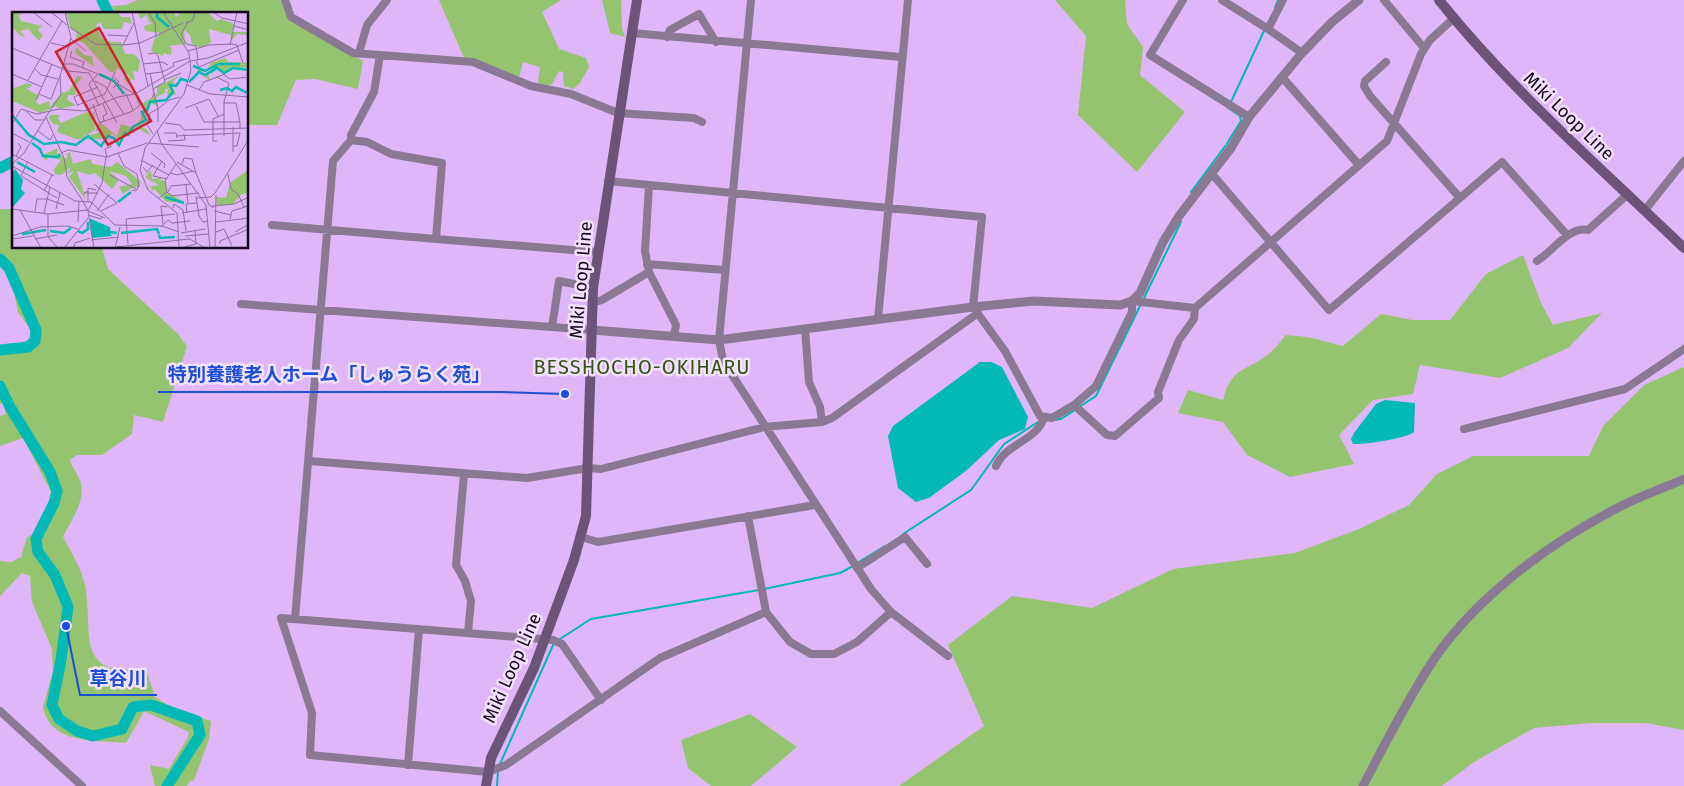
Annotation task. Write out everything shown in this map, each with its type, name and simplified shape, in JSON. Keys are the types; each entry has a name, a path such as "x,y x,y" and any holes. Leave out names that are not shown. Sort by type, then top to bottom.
{"main road":[{"name":"Miki Loop Line","path":"486,786 488,772 498,741 534,668 581,537 586,516 592,288 637,0"},
{"name":"Miki Loop Line","path":"1438,0 1481,50 1533,104 1684,248"}],"street":[{"path":"284,0 291,17 353,53 473,62 531,86 571,94 618,112 694,118 702,122"},
{"path":"359,53 367,25 387,0"},
{"path":"751,0 719,340 723,361 870,589 891,612 948,656"},
{"path":"878,319 901,57 908,0"},
{"path":"1184,0 1150,55 1249,117"},
{"path":"1222,0 1302,53"},
{"path":"1268,29 1283,0"},
{"path":"608,181 649,186 732,191 982,216 975,310 1005,350 1040,416 1052,418 1074,406 1096,386 1132,312 1132,301 1140,293 1163,242 1179,216 1231,148 1249,117 1302,53 1332,22 1359,0"},
{"path":"1384,0 1424,48"},
{"path":"667,37 670,30 699,14 716,42"},
{"path":"1074,406 1107,435 1115,436 1159,398 1158,392 1180,340 1194,319 1195,308 1387,141 1424,48 1454,18"},
{"path":"632,33 901,57"},
{"path":"295,619 333,161 351,140 351,134 374,92 380,55"},
{"path":"1386,62 1365,81 1364,86 1370,96 1460,198"},
{"path":"1282,77 1359,165"},
{"path":"351,140 367,142 391,154 442,162 436,239"},
{"path":"1645,210 1684,161"},
{"path":"1212,174 1329,310 1502,162 1568,235"},
{"path":"649,186 645,224 645,251 648,268 676,325 674,336"},
{"path":"1537,260 1548,254 1568,235 1582,228 1588,230 1628,194"},
{"path":"272,225 597,252"},
{"path":"592,303 602,300 648,268 725,270"},
{"path":"552,327 559,281 592,288"},
{"path":"241,304 719,340 878,319 975,310 1034,301 1120,305 1132,301 1195,308"},
{"path":"309,461 527,478 588,468 601,469 764,427 822,422 832,418 975,310"},
{"path":"805,329 809,382 820,407 822,422"},
{"path":"1464,429 1625,389 1684,349"},
{"path":"996,466 1000,457 1041,428 1044,418"},
{"path":"464,474 456,565 465,581 471,601 468,633"},
{"path":"1363,786 1428,669 1453,637 1488,598 1548,548 1609,512 1684,479"},
{"path":"581,537 598,542 815,505"},
{"path":"748,516 766,612 790,642 810,654 834,654 857,642 891,612"},
{"path":"857,568 905,537 927,564"},
{"path":"600,700 562,644 545,639 281,618 312,713 310,756 488,772 506,765 600,700 660,658 766,612"},
{"path":"408,765 419,629"},
{"path":"0,712 82,786"}],"shaded area":[{"path":"138,0 280,0 289,18 363,61 358,89 315,79 296,80 277,125 249,125 249,12 115,12 112,6 126,5"},
{"path":"439,0 561,0 542,12 559,49 586,58 589,67 580,83 573,89 564,86 563,72 559,71 552,84 544,88 538,82 540,67 523,62 519,78 464,58"},
{"path":"602,0 621,0 622,28 625,37 610,33"},
{"path":"1055,0 1125,0 1127,24 1143,47 1140,75 1185,112 1137,172 1078,115 1086,36"},
{"path":"0,209 12,209 12,249 102,249 108,269 178,334 187,346 163,422 134,415 132,434 102,455 77,455 70,460 79,478 82,493 78,508 63,537 85,583 89,639 92,651 98,660 108,667 124,670 146,669 155,697 176,710 211,721 209,739 194,780 189,782 187,786 155,786 150,765 169,769 189,732 144,711 126,743 76,738 55,728 47,719 43,707 53,671 52,649 32,602 30,576 22,573 0,596 0,561 11,562 21,557 27,537 44,530 58,505 23,438 0,446 0,416 6,414 3,403 0,404 0,354 31,349 31,330 18,312 7,259 0,254"},
{"path":"1523,255 1541,303 1553,325 1602,313 1568,348 1500,378 1420,365 1413,394 1373,400 1339,435 1354,464 1290,477 1247,455 1223,422 1178,413 1188,390 1223,400 1231,381 1236,375 1270,353 1286,335 1308,337 1343,346 1381,314 1412,320 1450,320 1486,274"},
{"path":"980,362 991,362 1002,367 1028,417 1025,429 999,440 967,470 929,498 916,502 898,488 888,436 893,426"},
{"path":"1684,367 1684,730 1646,723 1590,723 1534,728 1474,762 1442,786 899,786 984,726 948,645 1012,596 1092,608 1173,569 1295,553 1359,529 1409,505 1437,474 1473,456 1589,456 1603,426 1644,385"},
{"path":"1385,400 1415,403 1414,432 1403,437 1385,441 1353,444 1351,439 1354,433 1376,404"},
{"path":"750,714 797,747 751,786 711,786 688,768 681,740"}],"waterway":[{"path":"102,0 108,12"},
{"path":"1275,8 1278,0"},
{"path":"1230,104 1264,31"},
{"path":"1191,192 1226,145 1241,121 1240,116 1228,108"},
{"path":"0,168 12,162"},
{"path":"1143,300 1181,222"},
{"path":"0,259 9,268 36,330 35,341 28,347 0,350"},
{"path":"1079,407 1096,396 1141,304"},
{"path":"0,386 10,407 50,472 57,491 54,503 36,539 38,552 55,575 68,607 61,660 52,705 59,719 77,731 93,736 122,729 133,707 151,705 197,721 200,735 167,786"},
{"path":"1055,420 1061,419 1075,410"},
{"path":"903,534 971,490 1004,444 1038,422"},
{"path":"857,563 885,546"},
{"path":"764,589 840,573 853,566"},
{"path":"560,639 591,619 759,590"},
{"path":"500,764 554,643"},
{"path":"497,786 498,771"}],"place":[{"name":"特別養護老人ホーム「しゅうらく苑」","path":"565,394"},
{"name":"草谷川","path":"66,626"}],"district":[{"name":"BESSHOCHO-OKIHARU","path":"642,367"}]}
